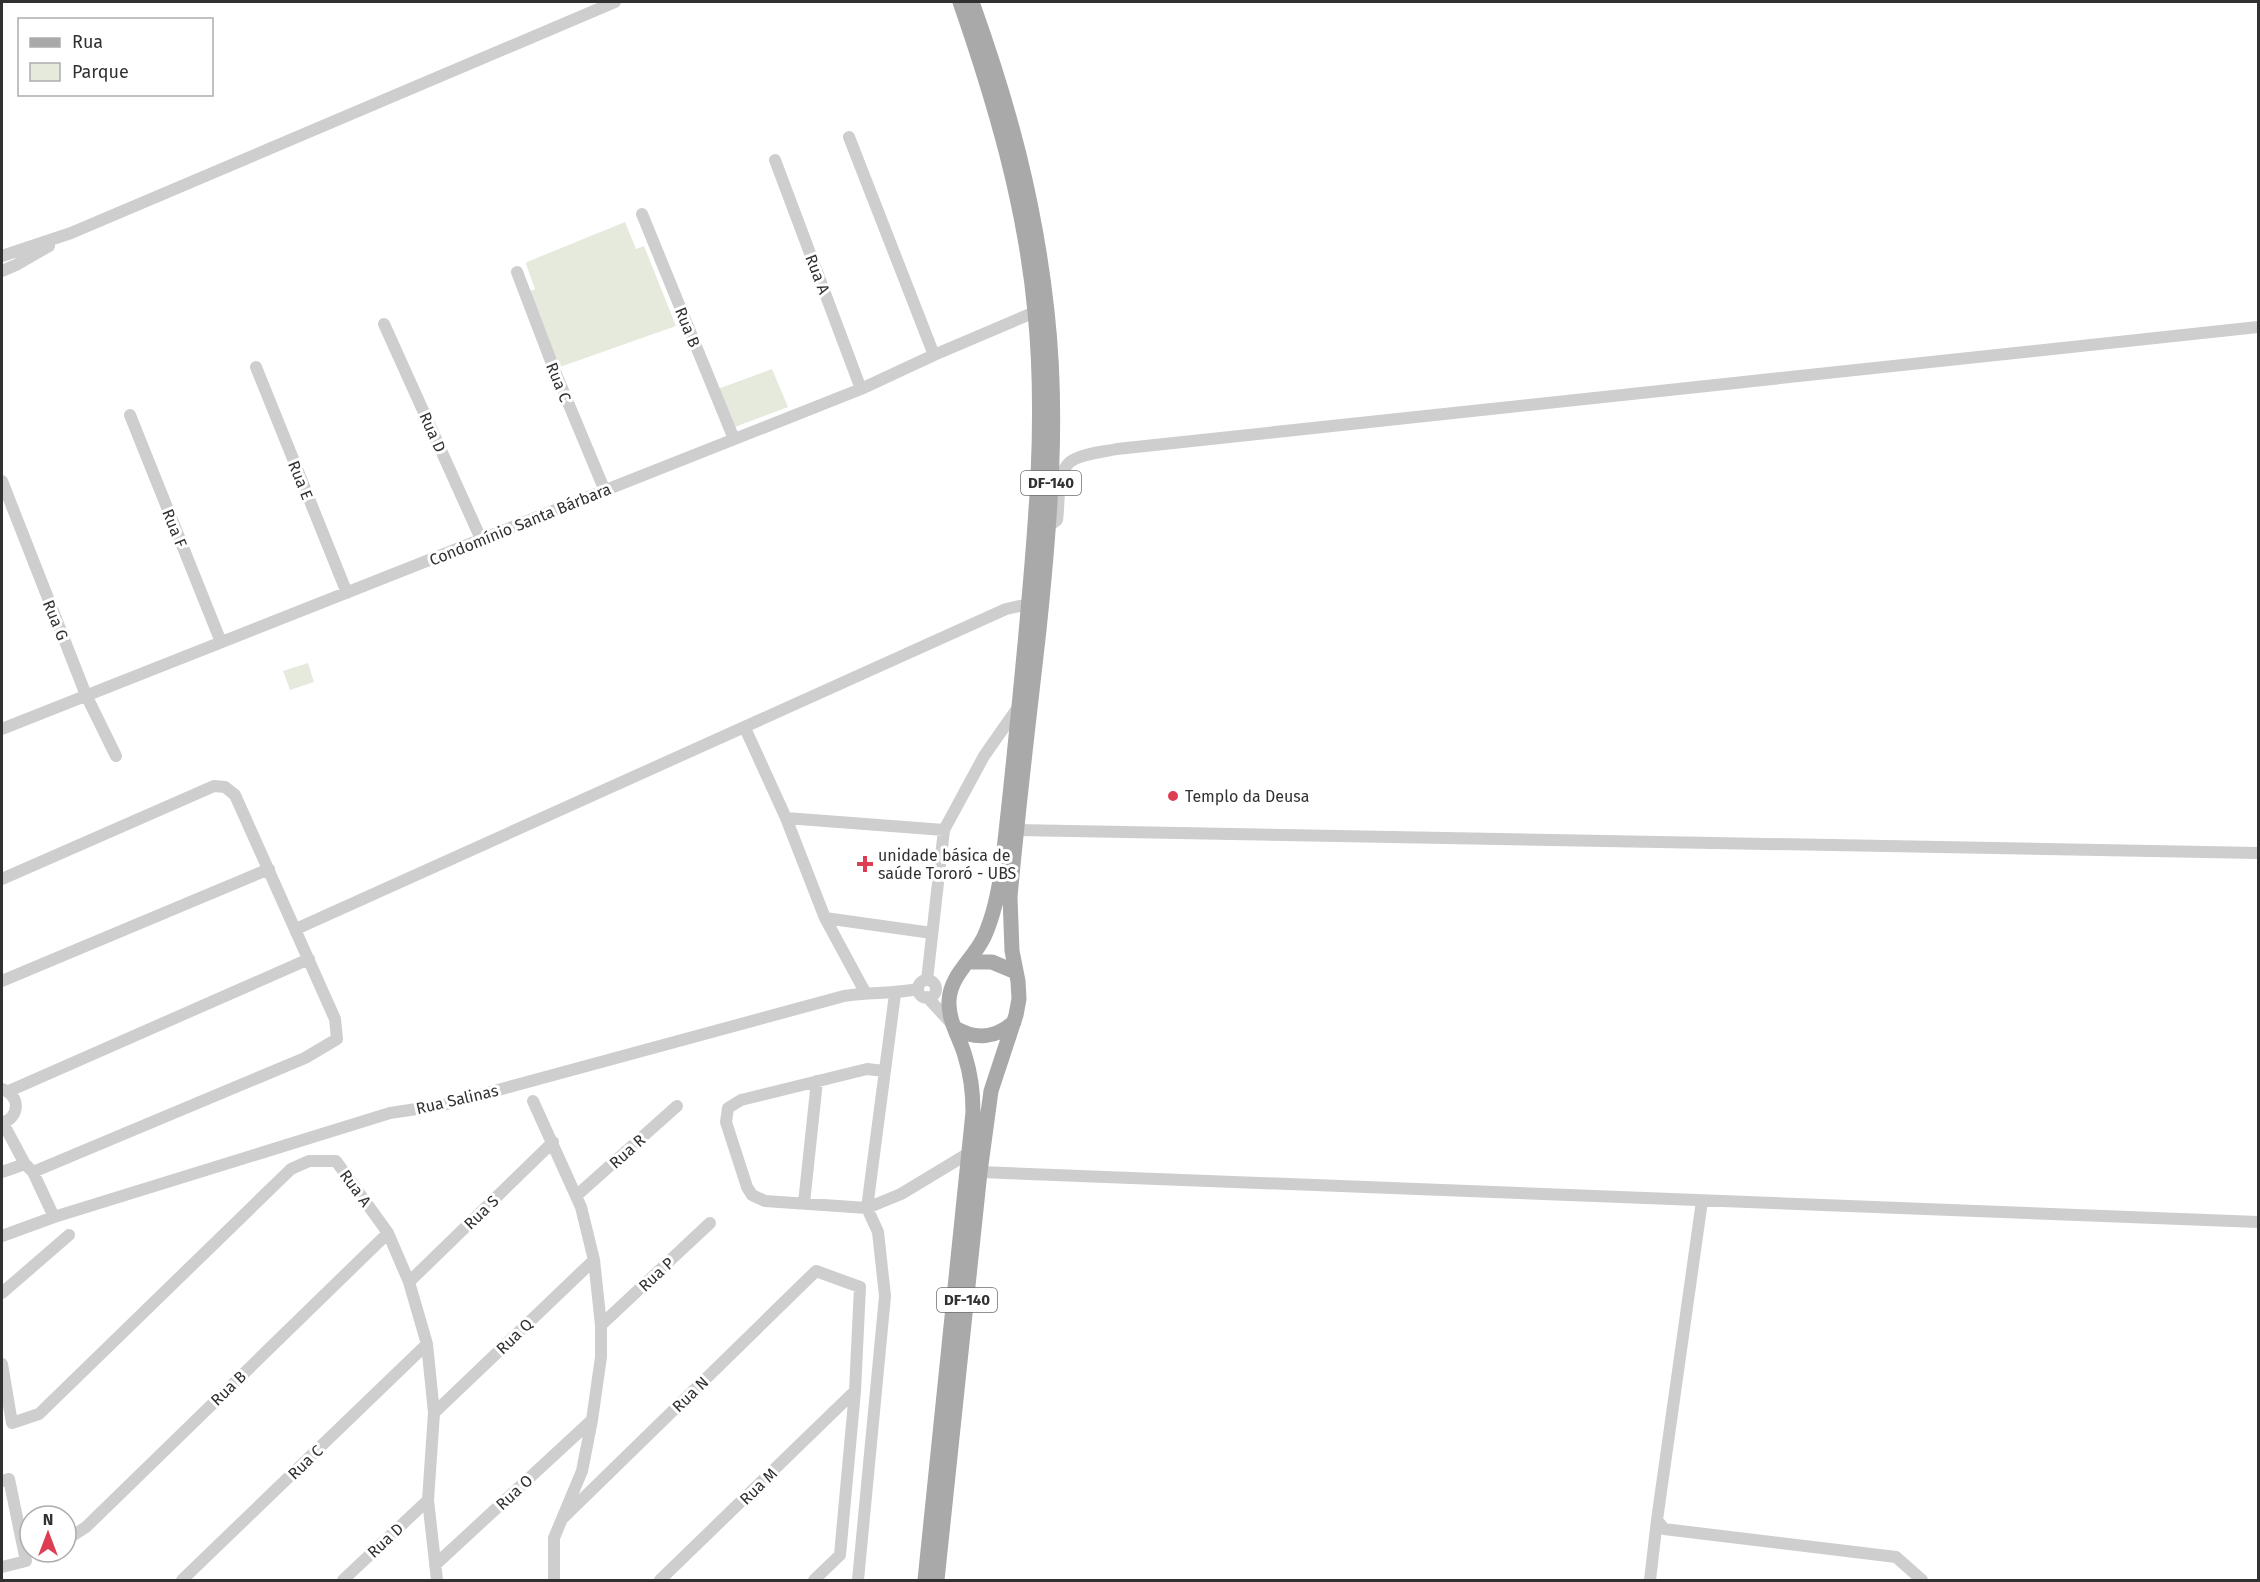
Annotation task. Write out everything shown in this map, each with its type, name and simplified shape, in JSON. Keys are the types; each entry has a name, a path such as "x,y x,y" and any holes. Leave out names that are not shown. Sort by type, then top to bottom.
{"main road":[{"name":"DF-140","path":"925,1581 969,1153 973,1093 967,1061 949,1005 951,989 989,925 997,896 1029,604 1040,456 1040,389 1035,312 1024,234 1009,160 988,82 960,2"},
{"name":"DF-140","path":"937,1581 980,1172 991,1091 1014,1022 1019,999 1010,922 1010,897 1050,525 1052,386 1048,312 1036,233 1020,153 999,78 972,2"},
{"path":"969,962 992,962 1016,972"},
{"path":"955,1028 969,1035 985,1036 1001,1032 1014,1022"}],"street":[{"path":"2,256 71,233 615,2"},
{"path":"849,137 934,355"},
{"name":"Rua A","path":"775,159 861,389"},
{"name":"Rua B","path":"642,214 734,440"},
{"path":"2,271 71,233"},
{"name":"Rua C","path":"517,272 554,369 605,491"},
{"name":"Condomínio Santa Bárbara","path":"2,729 861,389 1035,312"},
{"name":"Rua D","path":"384,324 481,539"},
{"path":"1050,525 1056,520 1062,475 1066,465 1080,457 1116,449 2259,327"},
{"name":"Rua E","path":"256,368 347,592"},
{"name":"Rua F","path":"130,415 221,642"},
{"name":"Rua G","path":"2,481 87,695 116,756"},
{"path":"296,929 1006,609 1029,604"},
{"path":"955,1028 926,987 944,830 984,756 1019,705"},
{"path":"745,728 786,818 825,918 866,992"},
{"path":"2,879 214,786 225,787 235,795 296,929 335,1019 337,1039 305,1058 29,1168 2,1172"},
{"path":"786,818 944,830"},
{"path":"1017,830 2259,853"},
{"path":"2,981 269,869"},
{"path":"825,918 932,933"},
{"path":"5,1090 309,959"},
{"name":"Rua Salinas","path":"2,1236 54,1217 390,1113 443,1105 844,996 866,992 895,994 926,987 958,974"},
{"path":"858,1581 885,1296 878,1232 867,1208 895,994"},
{"path":"884,1071 867,1069 741,1100 728,1108 726,1122 752,1195 765,1201 867,1208 901,1194 969,1153"},
{"path":"804,1203 817,1081"},
{"path":"5,1090 15,1097 17,1105 16,1113 11,1120 2,1123 29,1168 54,1217"},
{"path":"533,1101 581,1207 594,1260 601,1325 601,1357 592,1420 582,1471 554,1538 554,1581"},
{"name":"Rua R","path":"576,1196 677,1106"},
{"name":"Rua S","path":"409,1282 553,1142"},
{"name":"Rua A","path":"2,1364 12,1423 39,1414 291,1169 309,1161 336,1161 388,1233 409,1282 428,1344 434,1413 428,1500 437,1581"},
{"path":"980,1172 2259,1222"},
{"path":"1650,1581 1702,1201"},
{"name":"Rua P","path":"601,1325 710,1223"},
{"name":"Rua B","path":"78,1532 86,1527 388,1233"},
{"path":"2,1293 69,1235"},
{"name":"Rua Q","path":"434,1413 594,1260"},
{"name":"Rua N","path":"563,1518 816,1270 860,1287 855,1391"},
{"name":"Rua C","path":"182,1581 428,1344"},
{"path":"814,1581 840,1555 855,1391"},
{"name":"Rua M","path":"660,1581 855,1391"},
{"name":"Rua O","path":"435,1565 592,1420"},
{"path":"2,1481 9,1479 26,1561 2,1567"},
{"name":"Rua D","path":"343,1581 428,1500"},
{"path":"1657,1520 1664,1529 1896,1557 1923,1581"}],"green space":[{"path":"625,222 636,249 644,246 676,326 557,368 527,292 535,289 526,264"},
{"path":"772,369 788,407 732,428 715,390"},
{"path":"308,663 314,682 290,690 283,671"}],"place":[{"name":"Templo da Deusa","path":"1173,796"},
{"name":"unidade básica de saúde Tororó - UBS","path":"865,864"}]}
